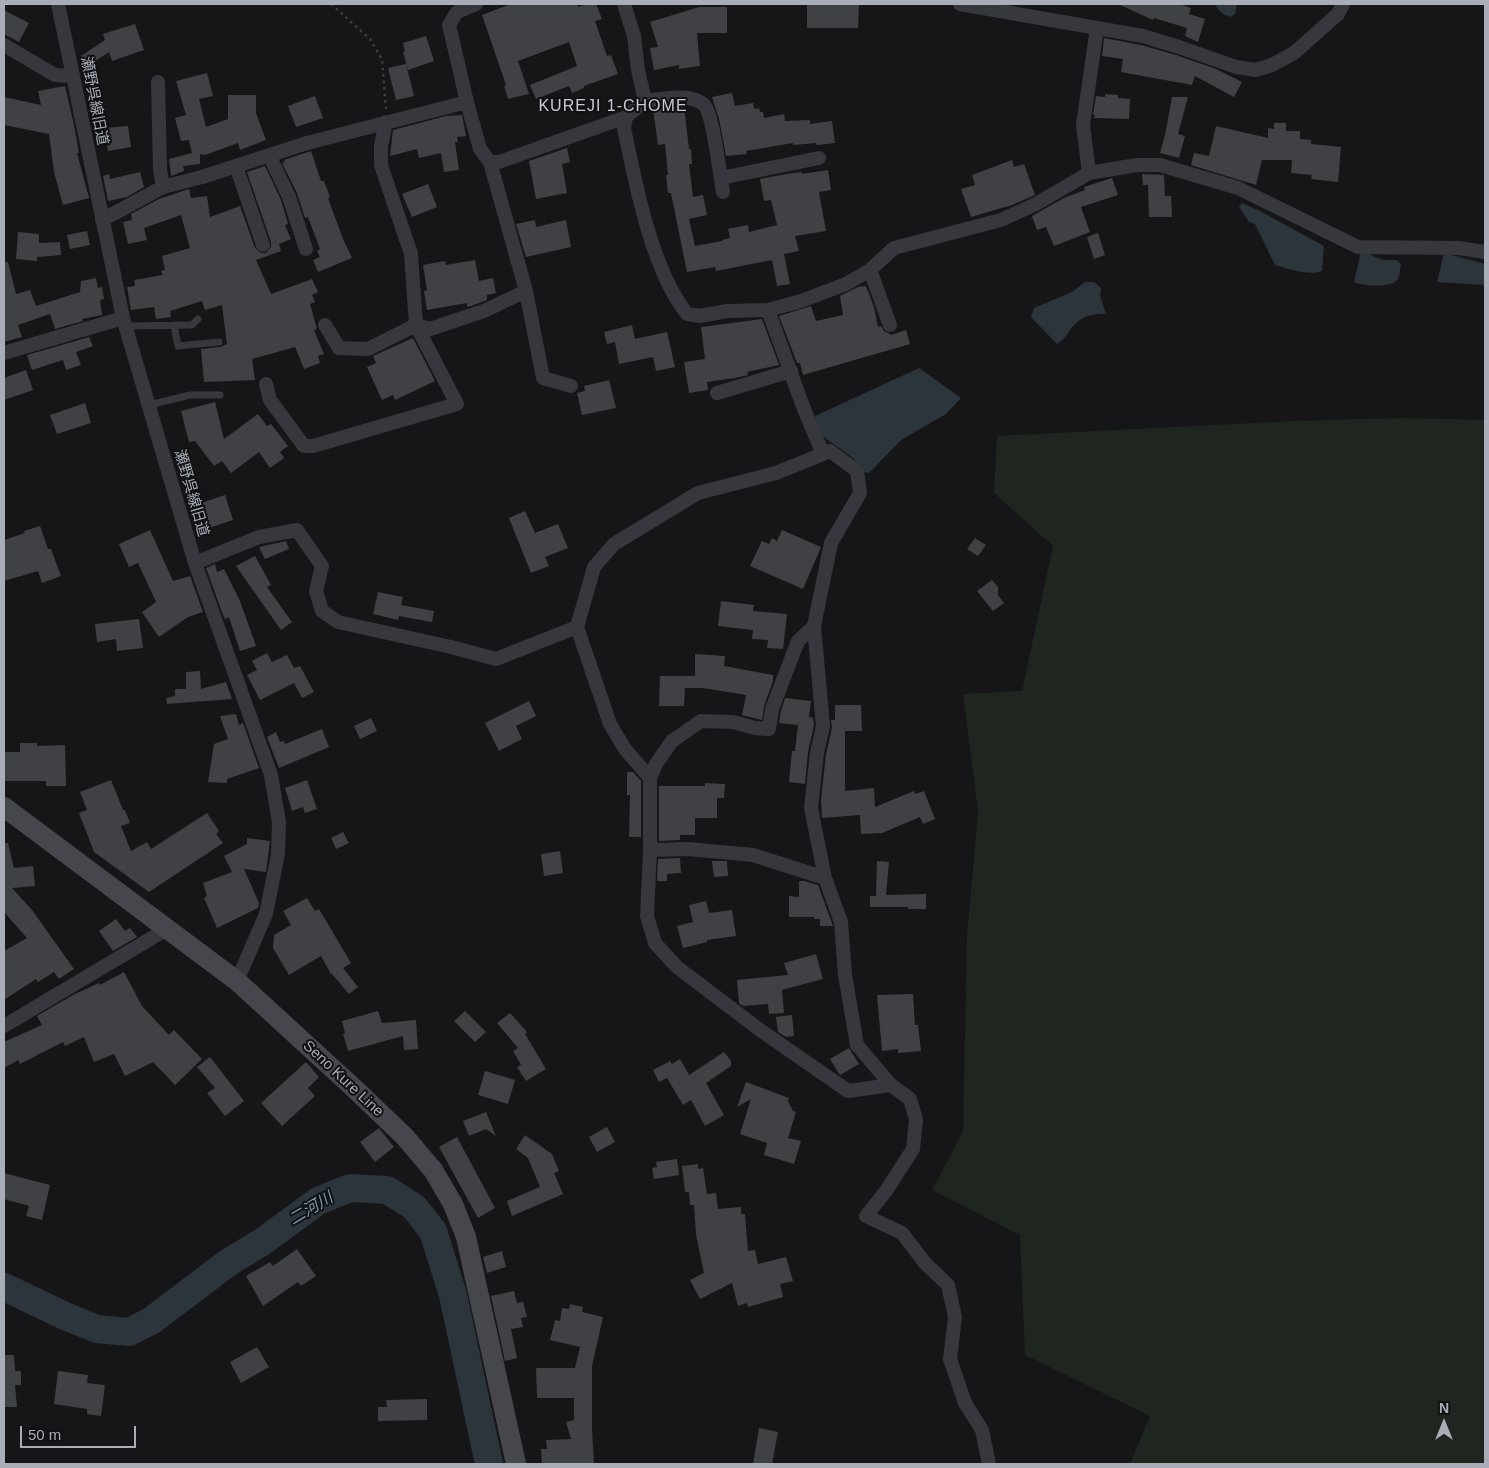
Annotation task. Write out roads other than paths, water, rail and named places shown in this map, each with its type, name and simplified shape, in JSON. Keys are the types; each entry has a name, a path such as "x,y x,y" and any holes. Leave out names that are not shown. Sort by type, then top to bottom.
{"main road":[{"name":"Seno Kure Line","path":"4,807 237,981 405,1137 433,1170 453,1204 466,1237 516,1464"}],"street":[{"name":"瀬野呉線旧道","path":"58,4 124,322 195,562 271,775 279,822 278,854 266,914 237,981"},
{"path":"476,4 457,12 449,24 467,102 480,149 490,162 526,291 543,378 571,386"},
{"path":"624,4 634,36 638,70 645,101"},
{"path":"960,4 1143,36 1180,46 1236,67 1256,70 1272,65 1294,53 1338,14 1343,4"},
{"path":"1089,173 1084,125 1097,28"},
{"path":"4,45 55,75 73,76"},
{"path":"158,82 160,169 163,187"},
{"path":"490,162 499,162 626,117 645,101 673,97 693,99 704,105 710,118 722,185 819,158"},
{"path":"102,220 163,187 386,122 467,102"},
{"path":"626,117 624,128 640,203 660,263 677,301 687,314 700,316 727,311 768,310 801,301 846,284 870,270 894,248 1001,220 1036,204 1089,173 1137,165 1160,165 1238,188 1358,247 1459,248 1485,252"},
{"path":"266,384 270,400 304,446 313,446 457,404 416,325 410,254 381,165 381,146 386,122"},
{"path":"269,155 289,197 306,250"},
{"path":"236,166 263,245"},
{"path":"870,270 890,325"},
{"path":"325,325 339,348 368,349 416,325 430,329 484,311 526,291"},
{"path":"768,310 804,409 823,454"},
{"path":"4,353 124,322"},
{"path":"717,393 791,371"},
{"path":"650,778 625,749 610,724 577,627 594,567 614,544 698,493 776,473 830,451 857,471 860,493 831,543 814,626 823,726 817,753 811,808 825,878 841,922 846,976 857,1045 891,1085 910,1099 916,1119 912,1149 886,1191 866,1216 902,1233 925,1263 948,1285 955,1317 950,1359 965,1403 982,1430 990,1464"},
{"path":"195,562 259,538 297,530 322,566 316,591 322,611 338,622 496,659 577,627"},
{"path":"814,626 798,641 772,709 769,729 755,728 733,722 701,721 672,741 656,764 650,778 650,850 647,916 655,943 677,967 760,1030 848,1091 891,1085"},
{"path":"650,850 688,849 753,855 825,878"},
{"path":"4,1024 167,929"}],"lane":[{"path":"124,322 192,325 198,319"},
{"path":"174,325 178,346 219,342"},
{"path":"148,405 190,395 220,395"}],"waterway":[{"name":"二河川","path":"4,1287 97,1329 129,1332 151,1321 229,1262 262,1242 318,1201 350,1188 387,1190 414,1207 433,1231 453,1295 489,1464"}],"district":[{"name":"KUREJI 1-CHOME","path":"613,107"}]}
